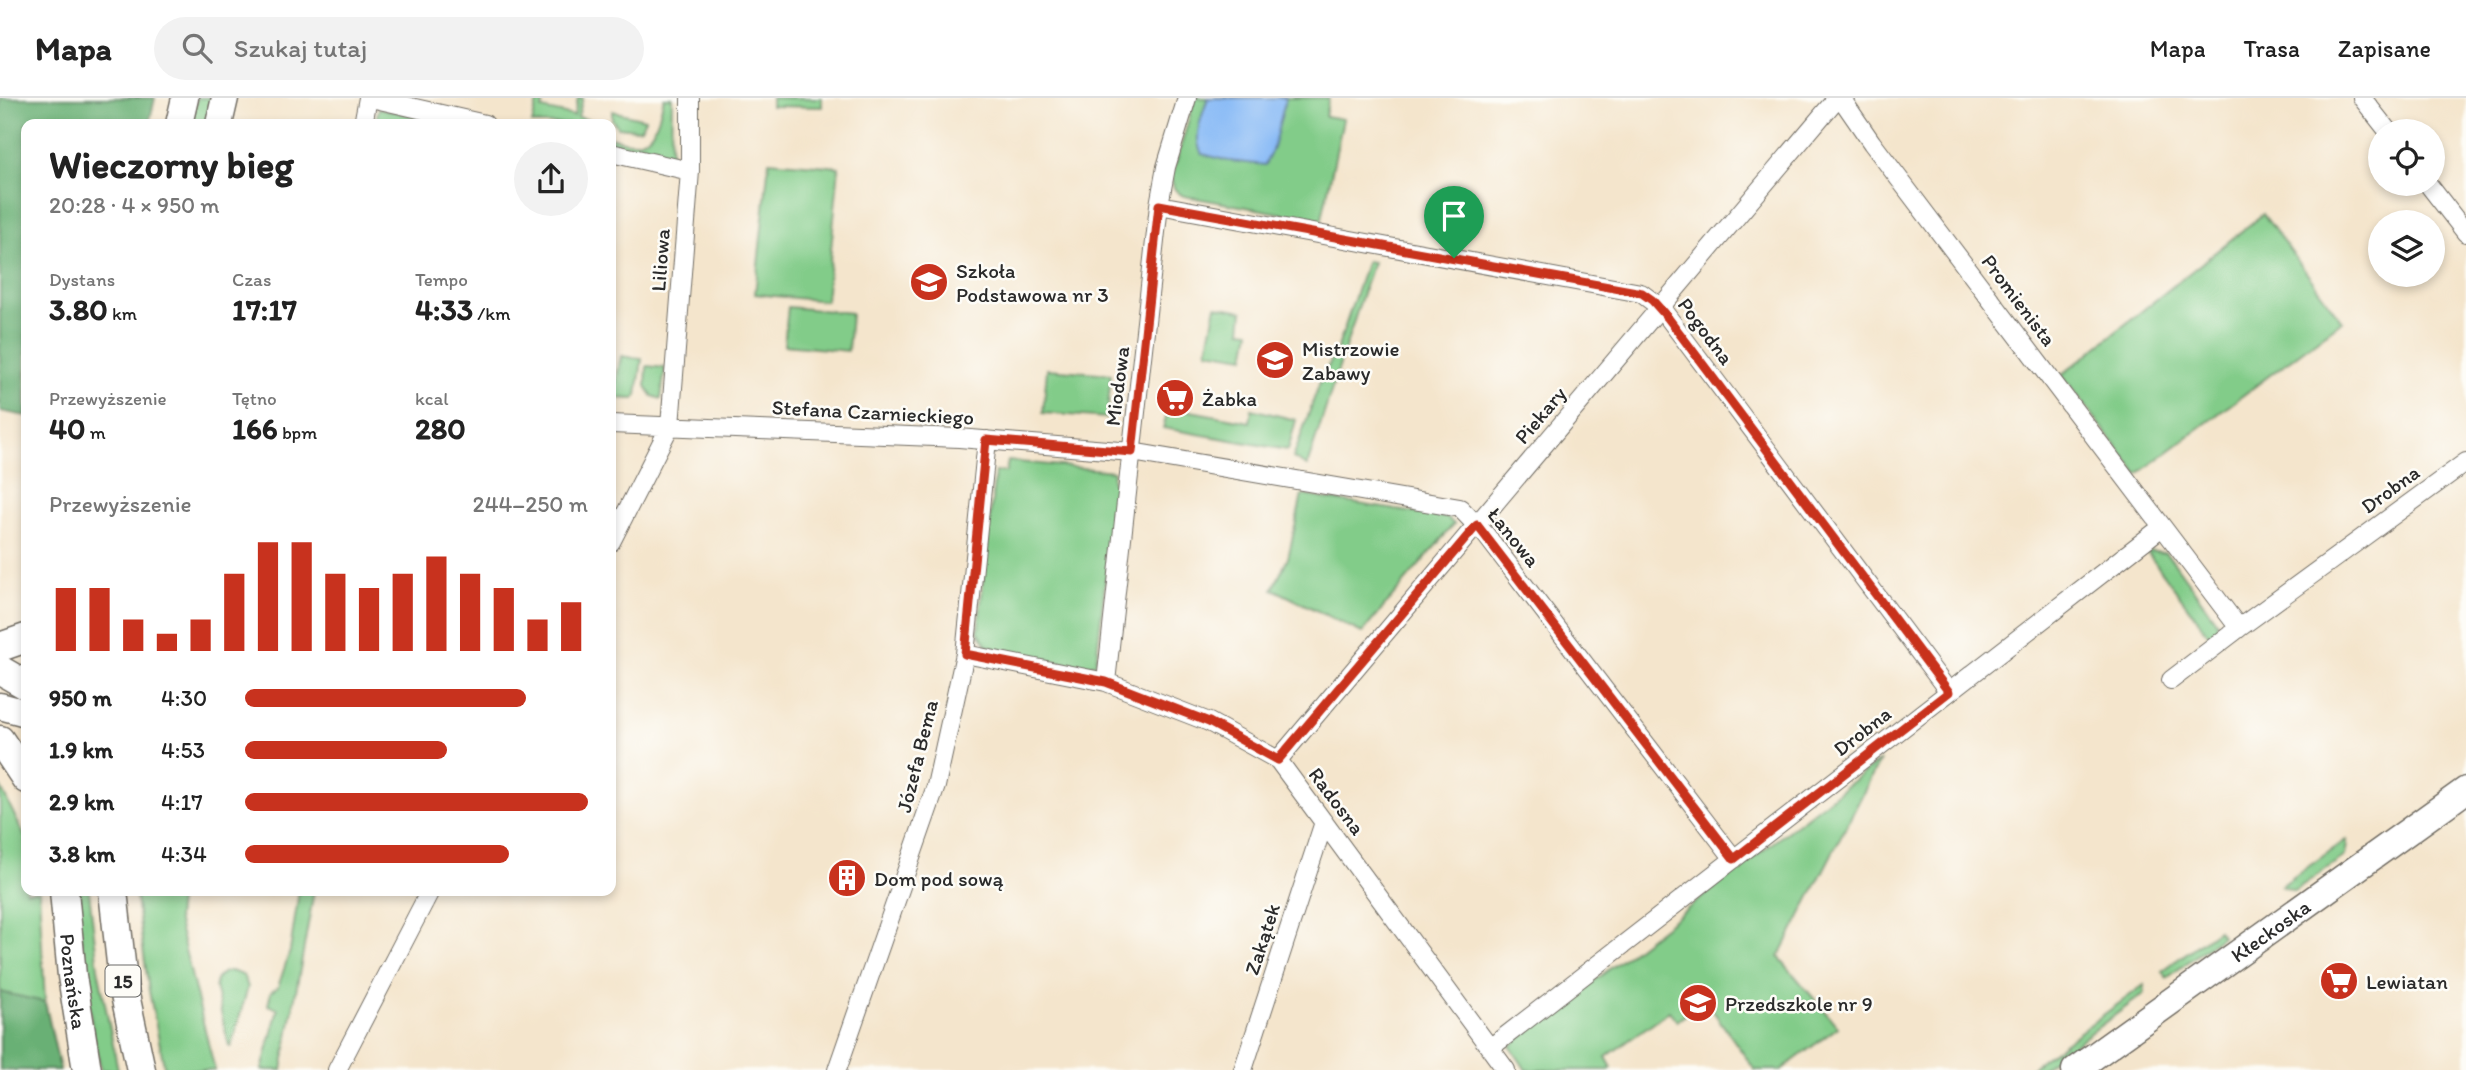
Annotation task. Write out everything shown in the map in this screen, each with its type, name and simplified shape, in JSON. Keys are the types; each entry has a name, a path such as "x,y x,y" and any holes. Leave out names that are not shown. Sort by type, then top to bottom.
{"main road":[{"path":"180,119 185,98"},
{"path":"220,119 225,98"},
{"path":"0,647 21,640"},
{"path":"0,670 21,682"},
{"path":"0,706 21,712"},
{"path":"0,740 21,772"},
{"name":"Kłeckoska","path":"2075,1070 2466,790"},
{"name":"Poznańska","path":"64,896 72,976 87,1070"},
{"name":"15","path":"114,896 124,990 141,1070"}],"street":[{"path":"364,119 370,98 463,119"},
{"name":"Liliowa","path":"670,426 690,171 690,98"},
{"name":"Miodowa","path":"1106,682 1159,205 1166,167 1187,98"},
{"name":"Piekary","path":"1278,760 1839,98"},
{"name":"Promienista","path":"1839,98 2162,527"},
{"path":"2362,98 2379,119"},
{"path":"616,154 690,171"},
{"path":"2437,196 2466,233"},
{"name":"Pogodna","path":"1159,205 1642,293 1661,308 1949,692"},
{"name":"Stefana Czarnieckiego","path":"616,424 986,440 1132,452"},
{"path":"616,532 670,426"},
{"name":"Józefa Bema","path":"837,1070 933,797 965,654 986,440"},
{"name":"Łanowa","path":"1132,452 1460,508 1477,525 1734,859"},
{"name":"Drobna","path":"2171,680 2466,462"},
{"path":"2162,527 2239,628"},
{"name":"Drobna","path":"1490,1048 2162,527"},
{"name":"Radosna","path":"965,654 1106,682 1209,722 1278,760 1506,1070"},
{"name":"Zakątek","path":"1243,1070 1324,822"},
{"path":"337,1070 427,896"}],"green space":[{"path":"0,98 155,98 150,119 21,119 21,415 0,411"},
{"path":"197,98 213,98 208,119 192,119"},
{"path":"538,98 544,98 542,109 574,116 578,98 583,98 578,117 586,119 533,119"},
{"path":"664,98 672,98 671,157 668,159 616,147 616,139 635,142 643,140 649,136 658,120"},
{"path":"771,98 822,98 822,107 771,106"},
{"path":"1195,98 1329,98 1325,116 1343,119 1321,223 1184,196 1176,191 1172,177"},
{"path":"379,108 429,119 376,119"},
{"path":"612,111 645,119 641,128 636,129 618,127 616,119 612,119"},
{"path":"769,161 839,167 826,301 755,294"},
{"path":"2263,214 2342,321 2138,474 2062,375"},
{"path":"1367,261 1373,262 1307,466 1293,458 1320,382 1338,347"},
{"path":"1216,306 1243,311 1241,330 1250,331 1245,357 1207,351"},
{"path":"788,307 851,313 848,351 784,345"},
{"path":"621,356 642,359 637,395 634,399 616,398"},
{"path":"647,366 665,368 661,399 652,396 646,386"},
{"path":"1047,369 1111,374 1107,418 1043,413"},
{"path":"1169,407 1250,422 1252,409 1296,420 1288,450 1163,428"},
{"path":"1008,461 1113,471 1112,482 1116,483 1096,663 1089,666 997,650 987,645 978,631 995,472 1006,472"},
{"path":"1302,495 1447,518 1454,524 1362,633 1273,589 1288,558"},
{"path":"2146,551 2165,553 2173,561 2217,622 2217,630 2210,636"},
{"name":"Przedszkole nr 9","path":"1880,760 1779,957 1838,1027 1781,1070 1755,1070 1705,1000 1677,1021 1669,1011 1606,1057 1612,1068 1609,1070 1526,1070 1510,1046"},
{"path":"0,786 21,829 21,896 39,896 45,1002 60,1070 0,1070"},
{"path":"2346,840 2345,856 2294,891 2281,886"},
{"path":"76,896 90,896 98,968 118,1070 101,1070 92,1027"},
{"path":"136,896 179,896 177,918 215,1070 165,1070 149,991"},
{"path":"298,896 313,896 282,1070 262,1070 278,1009 268,1005 271,992 278,987 290,951"},
{"path":"2218,930 2222,936 2167,978 2162,971"},
{"path":"231,971 243,975 248,987 231,1047 215,987 220,975"},
{"path":"2144,985 2145,993 2040,1070 2028,1070"},
{"path":"0,992 45,1002 60,1070 0,1070"}],"water":[{"path":"1208,98 1286,98 1273,148 1265,165 1228,161 1202,154 1198,134"}],"place":[{"name":"Szkoła Podstawowa nr 3","path":"929,282"},
{"name":"Mistrzowie Zabawy","path":"1275,360"},
{"name":"Żabka","path":"1175,398"},
{"name":"Dom pod sową","path":"847,878"},
{"name":"Lewiatan","path":"2339,981"},
{"name":"Przedszkole nr 9","path":"1698,1003"}],"route":[{"path":"1159,205 1454,258 1642,293 1652,300 1661,308 1949,692 1734,859 1477,525 1278,760 1209,722 1106,682 965,654 986,440 1132,452 1159,205"}]}
